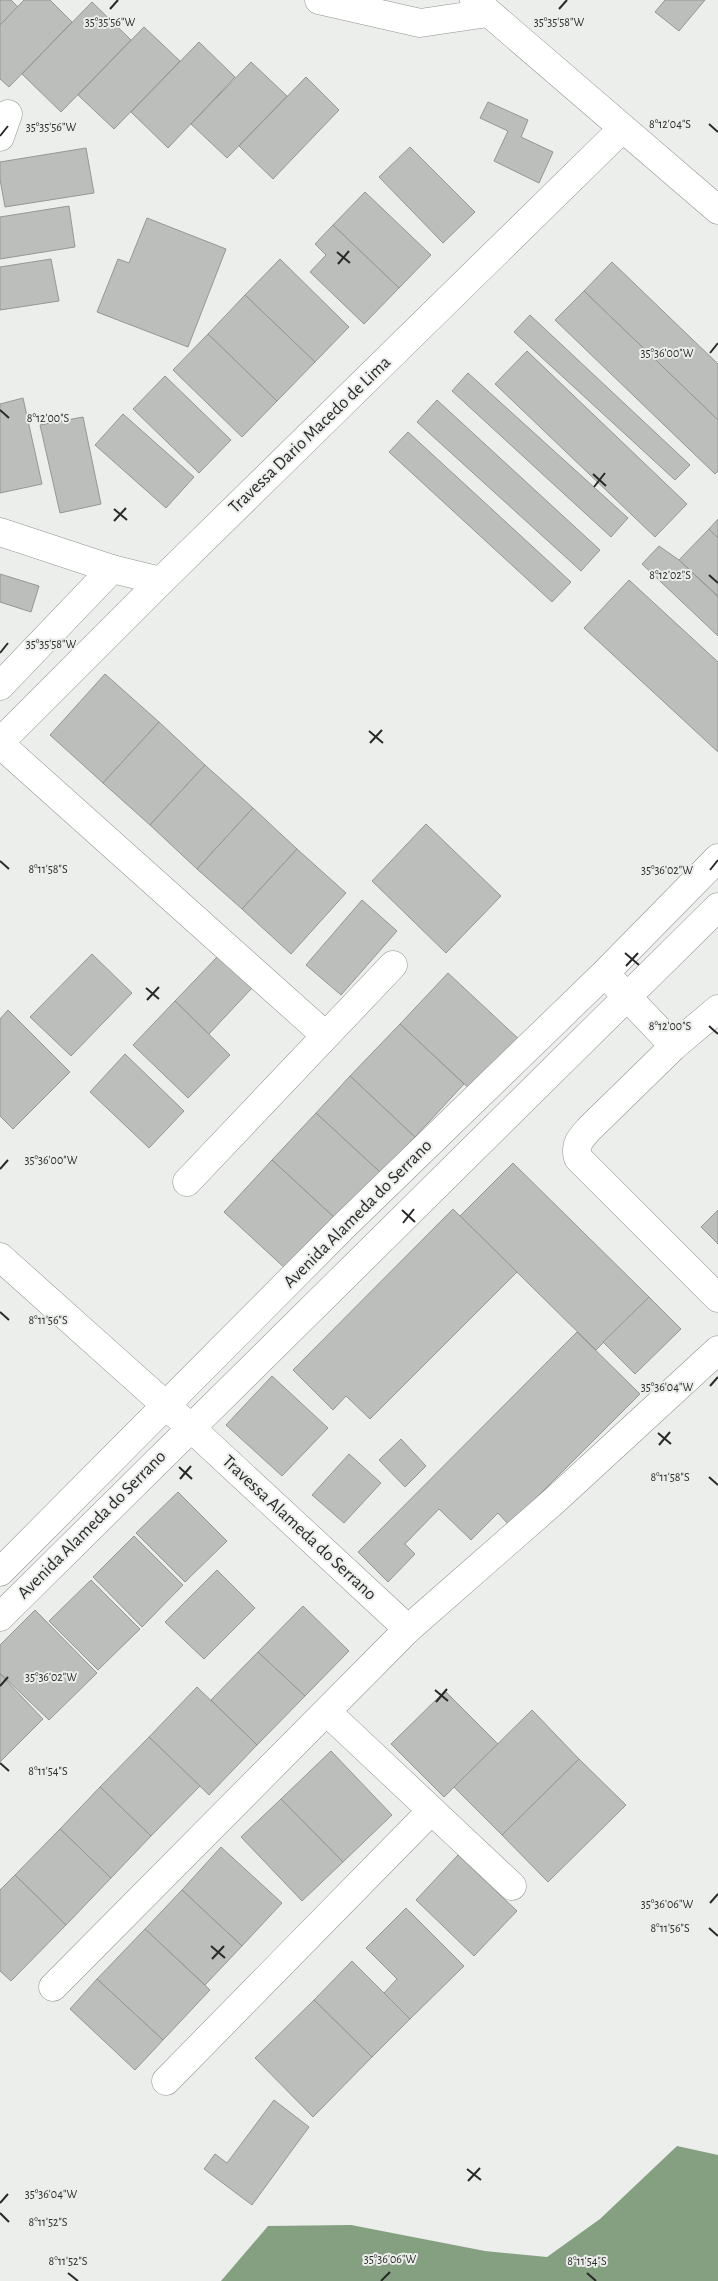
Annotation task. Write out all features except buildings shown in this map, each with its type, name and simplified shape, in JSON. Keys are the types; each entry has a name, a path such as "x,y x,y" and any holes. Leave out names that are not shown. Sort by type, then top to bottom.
{"street":[{"path":"319,0 420,23 481,7 718,210"},
{"name":"Travessa Dario Macedo de Lima","path":"0,743 161,581 622,129"},
{"path":"0,532 112,569 161,581"},
{"path":"0,686 112,569"},
{"path":"0,743 325,1035"},
{"name":"Avenida Alameda do Serrano","path":"0,1572 346,1224 605,974 718,858"},
{"name":"Avenida Alameda do Serrano","path":"0,1617 190,1427 718,907"},
{"path":"187,1182 393,965"},
{"path":"605,974 674,1046"},
{"path":"718,1009 674,1046 590,1128 579,1140 576,1149 578,1158 718,1298"},
{"name":"Travessa Alameda do Serrano","path":"0,1257 190,1427 408,1629"},
{"path":"53,1987 408,1629 554,1501 718,1350"},
{"path":"327,1712 430,1811 512,1886"},
{"path":"166,2081 430,1811"}],"shaded area":[{"path":"677,2146 718,2155 718,2281 221,2281 268,2226 351,2225 485,2251 547,2257 600,2219"}]}
